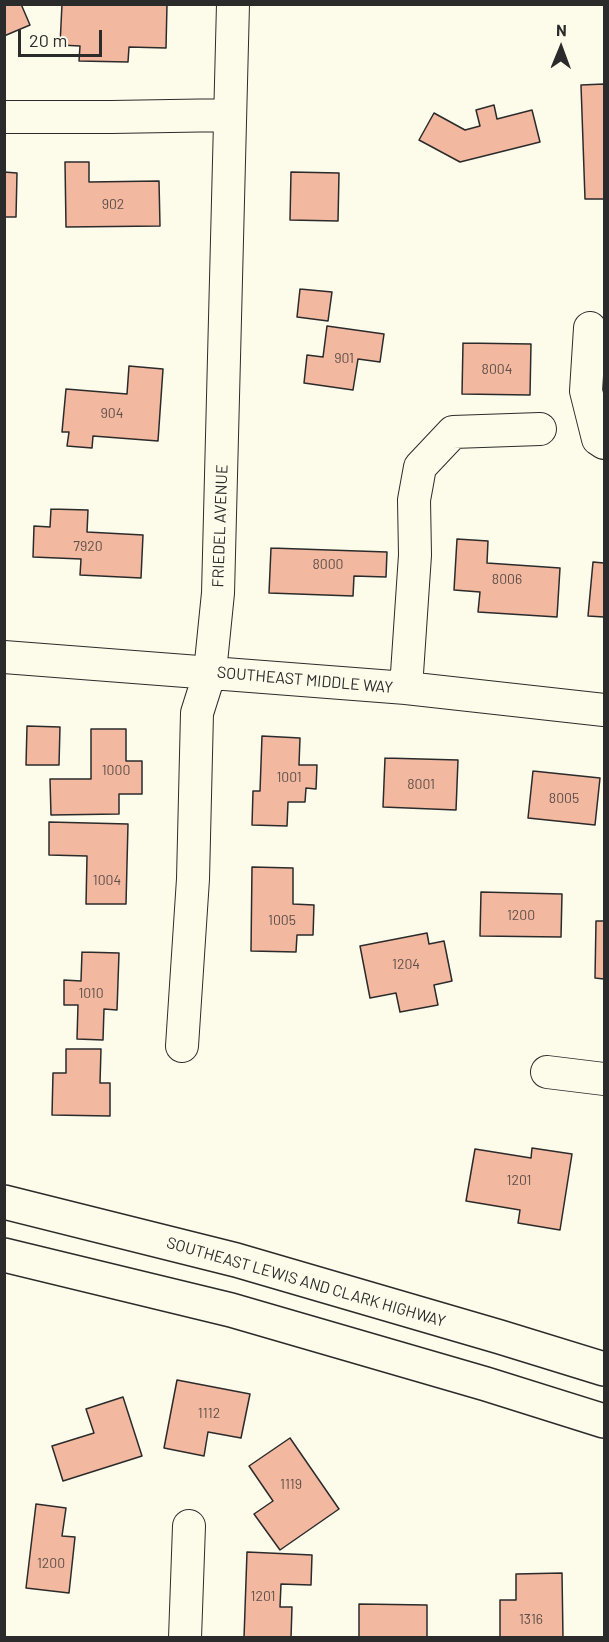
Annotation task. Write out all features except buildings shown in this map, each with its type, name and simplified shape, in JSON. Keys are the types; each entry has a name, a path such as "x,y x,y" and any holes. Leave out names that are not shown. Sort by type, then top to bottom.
{"highway":[{"name":"SOUTHEAST LEWIS AND CLARK HIGHWAY","path":"4,1202 236,1260 604,1369"},
{"path":"4,1255 231,1310 474,1380 604,1421"},
{"path":"500,1337 604,1348"}],"street":[{"name":"FRIEDEL AVENUE","path":"182,1046 193,879 197,713 210,672 218,593 233,4"},
{"path":"4,117 230,115"},
{"path":"590,328 586,391 598,439 604,443"},
{"path":"406,688 415,555 414,500 420,467 453,432 540,429"},
{"name":"SOUTHEAST MIDDLE WAY","path":"4,657 406,688 604,710"},
{"path":"547,1072 604,1079"},
{"path":"185,1638 189,1526"}]}
